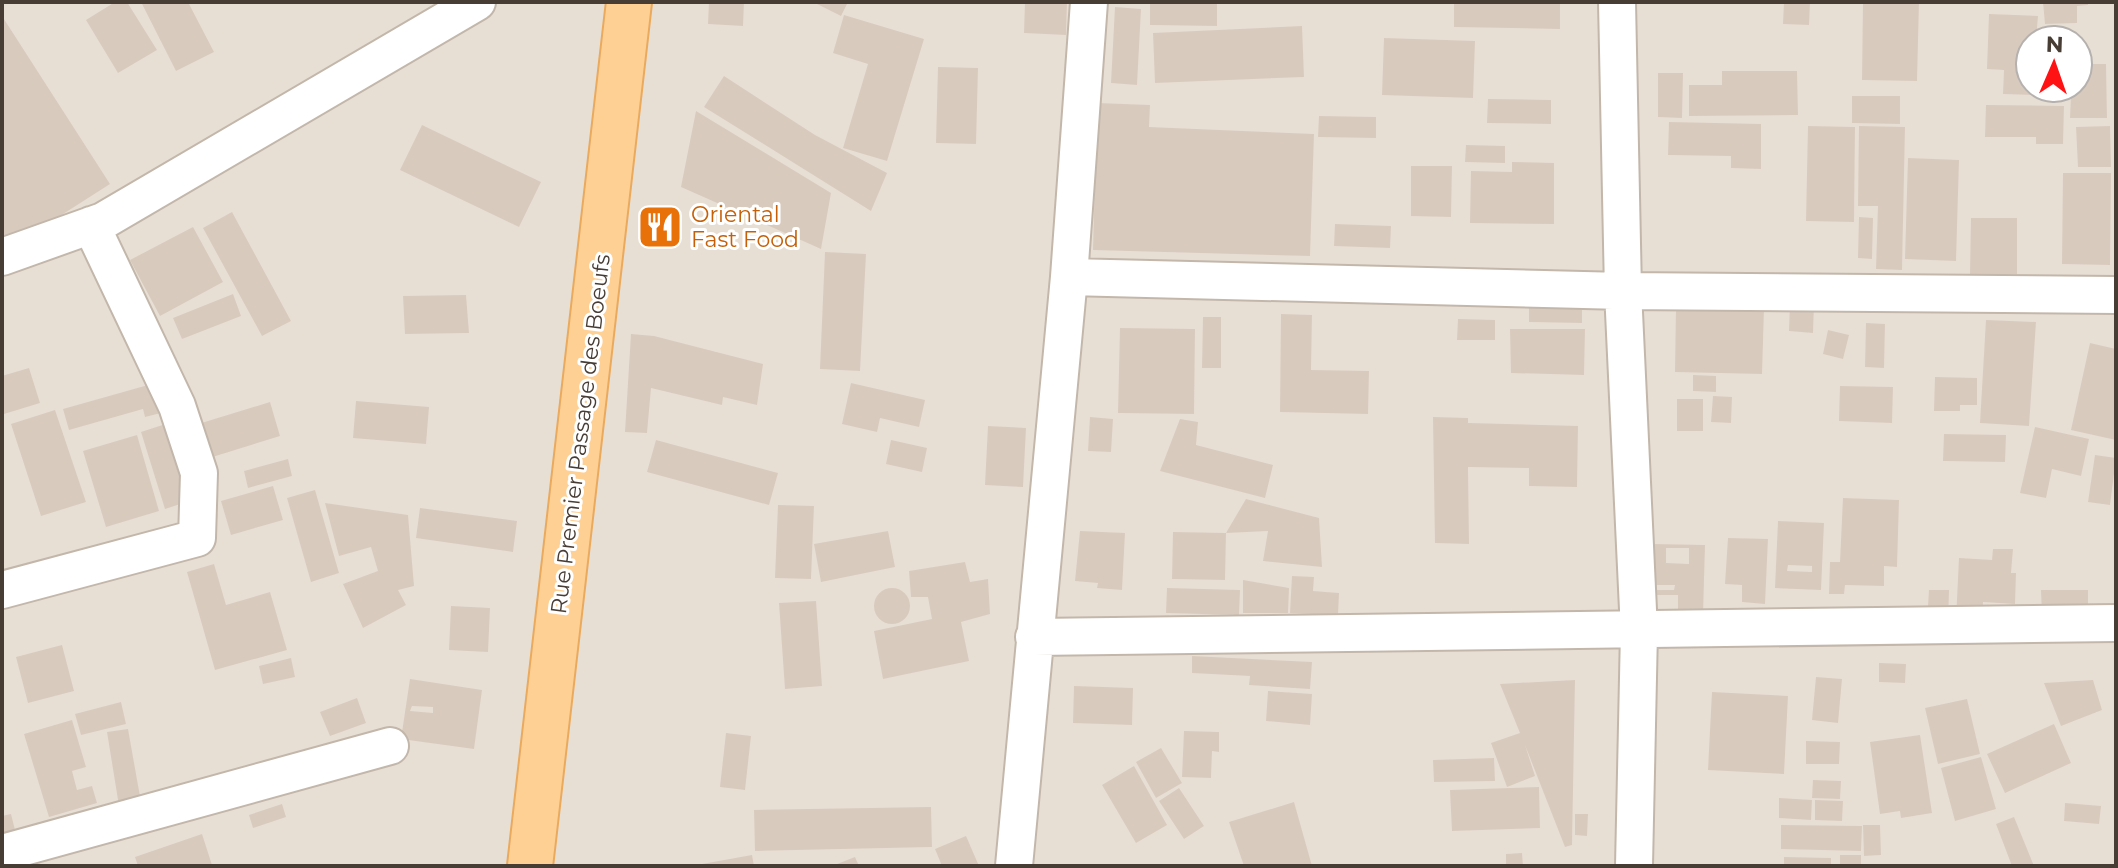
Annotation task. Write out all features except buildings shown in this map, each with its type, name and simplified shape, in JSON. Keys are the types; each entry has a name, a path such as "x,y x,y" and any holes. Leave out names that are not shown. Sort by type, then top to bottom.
{"main road":[{"name":"Rue Premier Passage des Boeufs","path":"530,866 629,2"}],"street":[{"path":"2,257 91,225 477,2"},
{"path":"1014,866 1069,277 1089,2"},
{"path":"1617,2 1623,291 1639,631 1634,866"},
{"path":"2,590 197,538 199,473 177,406 91,225"},
{"path":"1069,277 1623,291 2116,295"},
{"path":"1034,637 2116,623"},
{"path":"2,853 390,746"}],"shaded area":[{"path":"2,2 2116,2 2116,866 2,866"}],"place":[{"name":"Oriental Fast Food","path":"660,227"}]}
